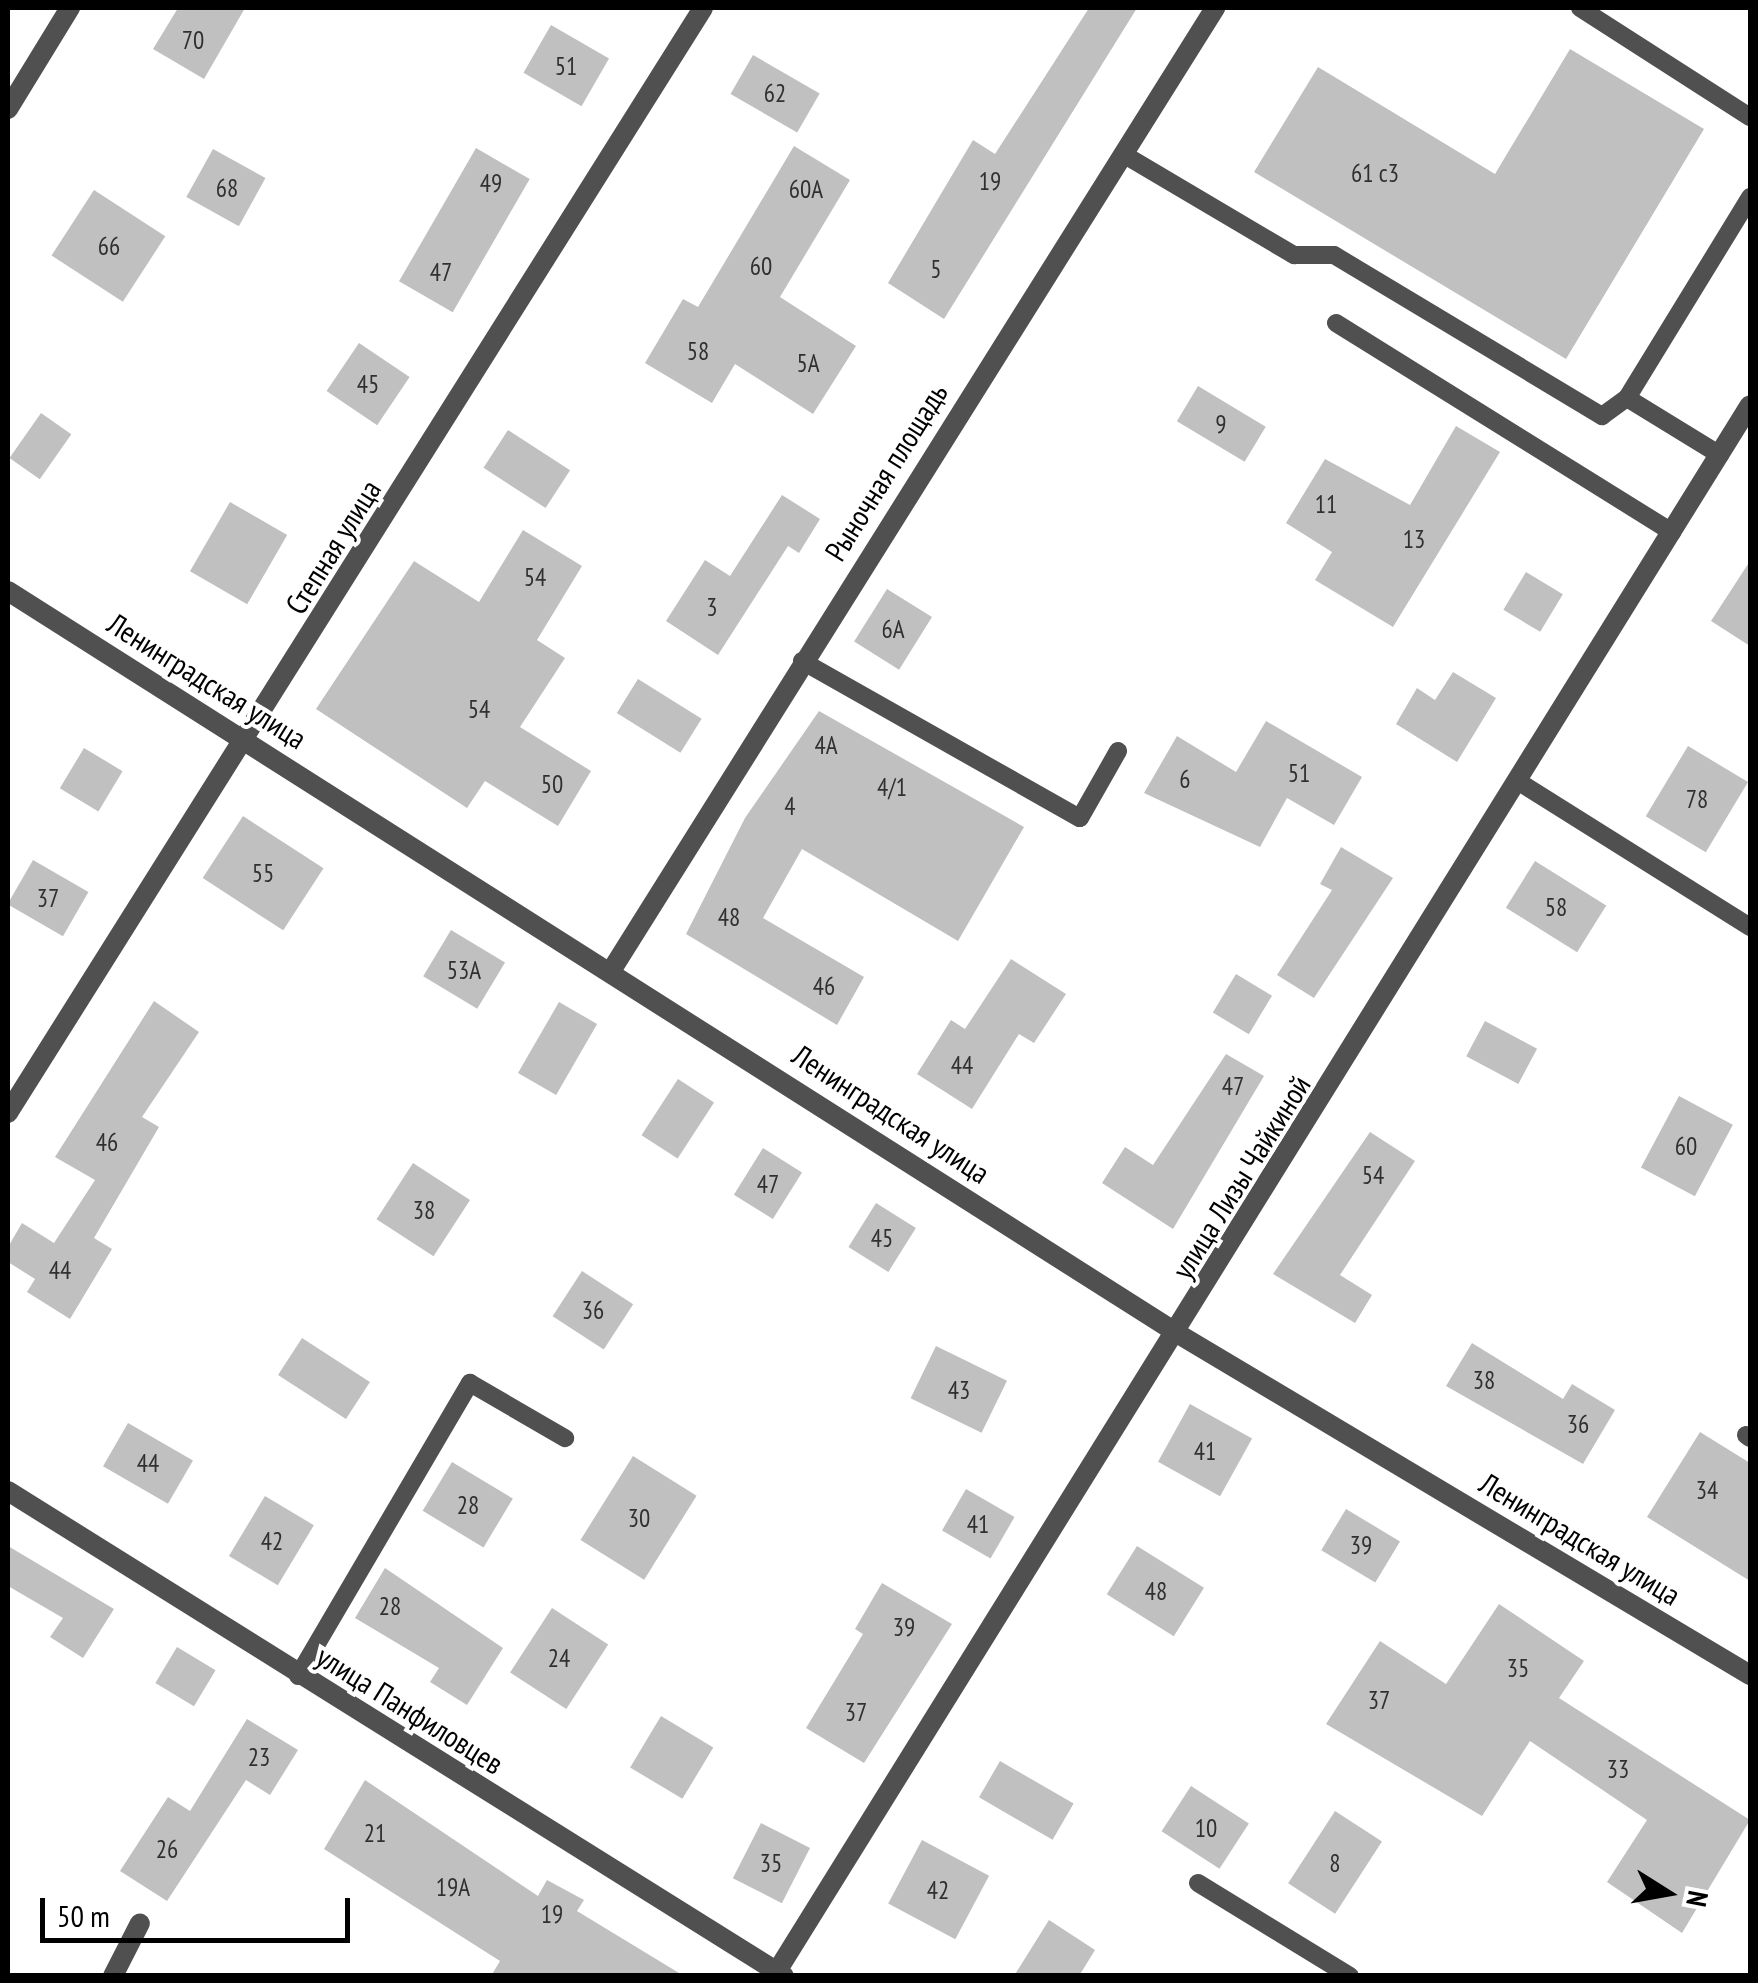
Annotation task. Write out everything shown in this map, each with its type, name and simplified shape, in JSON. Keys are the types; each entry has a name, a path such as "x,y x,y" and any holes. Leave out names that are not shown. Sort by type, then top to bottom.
{"street":[{"path":"8,109 70,8"},
{"name":"Степная улица","path":"8,1113 248,742 703,8"},
{"name":"Рыночная площадь","path":"611,971 1214,8"},
{"name":"улица Лизы Чайкиной","path":"778,1974 1180,1335 1750,405"},
{"name":"Ленинградская улица","path":"8,591 1180,1335 1750,1676"},
{"name":"улица Панфиловцев","path":"8,1490 298,1676 778,1974"},
{"path":"112,1976 140,1923"}],"lane":[{"path":"1580,8 1750,116"},
{"path":"1123,154 1294,255 1334,255 1602,416 1627,398 1750,197"},
{"path":"1336,323 1672,532"},
{"path":"1627,398 1720,456"},
{"path":"802,661 1080,818 1118,751"},
{"path":"1519,782 1750,927"},
{"path":"298,1676 470,1384 565,1438"},
{"path":"1198,1883 1350,1976"}],"building":[{"path":"178,8 245,8 204,79 153,49"},
{"path":"1089,8 1137,8 944,319 888,283 973,140 995,154"},
{"path":"551,25 609,58 582,106 524,73"},
{"path":"1570,49 1704,129 1566,359 1254,172 1318,67 1495,174"},
{"path":"753,55 820,94 797,132 730,94"},
{"path":"794,146 850,180 780,297 856,346 813,414 735,364 712,403 645,363 683,299 698,307"},
{"path":"476,148 530,179 453,312 399,281"},
{"path":"213,149 265,178 239,226 186,197"},
{"path":"94,190 165,236 123,302 52,255"},
{"path":"359,343 410,377 377,425 327,391"},
{"path":"1198,386 1266,427 1245,462 1177,421"},
{"path":"41,413 71,434 40,479 9,458"},
{"path":"1456,426 1500,452 1393,627 1315,580 1332,552 1286,523 1325,459 1410,505"},
{"path":"508,430 570,470 546,508 483,468"},
{"path":"782,495 820,519 799,553 788,546 718,655 666,621 705,560 730,576"},
{"path":"230,502 287,535 247,604 190,571"},
{"path":"523,530 582,566 537,640 565,658 520,727 591,771 558,826 485,781 467,808 316,709 414,561 479,602"},
{"path":"1750,561 1750,646 1711,621"},
{"path":"1526,572 1563,594 1540,632 1503,610"},
{"path":"887,589 932,617 899,670 854,642"},
{"path":"1453,672 1496,698 1457,762 1396,724 1417,688 1435,700"},
{"path":"638,679 702,719 680,753 617,713"},
{"path":"819,711 1024,827 958,941 802,849 763,918 864,977 837,1025 686,934 745,818"},
{"path":"1266,721 1362,777 1334,825 1287,798 1260,847 1144,793 1177,736 1236,772"},
{"path":"1688,746 1748,782 1706,852 1646,816"},
{"path":"84,748 123,771 98,811 60,788"},
{"path":"243,816 324,868 283,930 203,878"},
{"path":"1341,847 1393,878 1314,998 1277,975 1332,890 1320,884"},
{"path":"33,860 88,892 63,936 8,904"},
{"path":"1535,861 1606,906 1577,952 1506,908"},
{"path":"451,930 505,962 477,1009 423,976"},
{"path":"1011,959 1066,994 1034,1043 1019,1034 972,1109 917,1074 951,1020 965,1029"},
{"path":"1236,974 1272,996 1249,1034 1213,1013"},
{"path":"154,1001 199,1032 142,1117 159,1127 94,1238 112,1249 70,1319 27,1292 35,1279 8,1262 8,1247 22,1223 54,1243 95,1180 55,1157"},
{"path":"559,1002 597,1024 556,1095 518,1073"},
{"path":"1485,1021 1537,1049 1518,1084 1466,1056"},
{"path":"1226,1054 1264,1076 1173,1229 1102,1183 1125,1147 1153,1165"},
{"path":"678,1079 714,1102 678,1159 642,1135"},
{"path":"1679,1096 1733,1125 1695,1196 1641,1168"},
{"path":"1370,1132 1415,1161 1340,1275 1372,1295 1355,1323 1273,1274"},
{"path":"763,1148 802,1172 773,1219 734,1195"},
{"path":"413,1163 470,1200 434,1256 377,1219"},
{"path":"876,1203 916,1228 888,1272 848,1247"},
{"path":"582,1271 633,1304 604,1350 553,1316"},
{"path":"302,1338 370,1382 346,1419 278,1375"},
{"path":"1472,1343 1563,1399 1572,1384 1615,1410 1583,1464 1446,1386"},
{"path":"936,1346 1007,1381 982,1433 911,1398"},
{"path":"1190,1404 1252,1438 1220,1496 1158,1462"},
{"path":"128,1423 193,1460 168,1504 103,1466"},
{"path":"1700,1432 1750,1463 1750,1581 1647,1517"},
{"path":"633,1456 697,1496 644,1580 581,1540"},
{"path":"452,1462 513,1499 484,1547 423,1511"},
{"path":"966,1489 1014,1517 990,1559 942,1531"},
{"path":"265,1496 314,1525 278,1585 229,1556"},
{"path":"1346,1509 1400,1541 1375,1583 1321,1550"},
{"path":"8,1546 114,1609 83,1658 50,1637 63,1618 8,1586"},
{"path":"1137,1546 1204,1588 1174,1636 1107,1594"},
{"path":"385,1568 503,1648 467,1705 430,1682 439,1668 355,1618"},
{"path":"882,1583 952,1624 864,1763 806,1728 863,1634 855,1629"},
{"path":"1499,1604 1584,1661 1559,1698 1750,1820 1682,1933 1607,1882 1647,1820 1530,1741 1482,1816 1326,1724 1380,1641 1446,1684"},
{"path":"552,1608 608,1644 566,1709 510,1673"},
{"path":"177,1647 216,1670 194,1706 155,1683"},
{"path":"661,1716 713,1747 682,1799 630,1767"},
{"path":"247,1719 298,1750 270,1795 246,1780 167,1901 120,1871 168,1797 190,1811"},
{"path":"1000,1761 1074,1803 1053,1840 979,1797"},
{"path":"365,1780 538,1896 547,1880 584,1900 577,1911 684,1976 491,1976 500,1961 324,1849"},
{"path":"1191,1786 1249,1824 1219,1869 1162,1831"},
{"path":"1335,1811 1382,1841 1335,1914 1288,1883"},
{"path":"761,1823 810,1848 782,1903 733,1878"},
{"path":"922,1840 989,1876 955,1939 888,1904"},
{"path":"1049,1920 1095,1950 1079,1976 1014,1976"}]}
